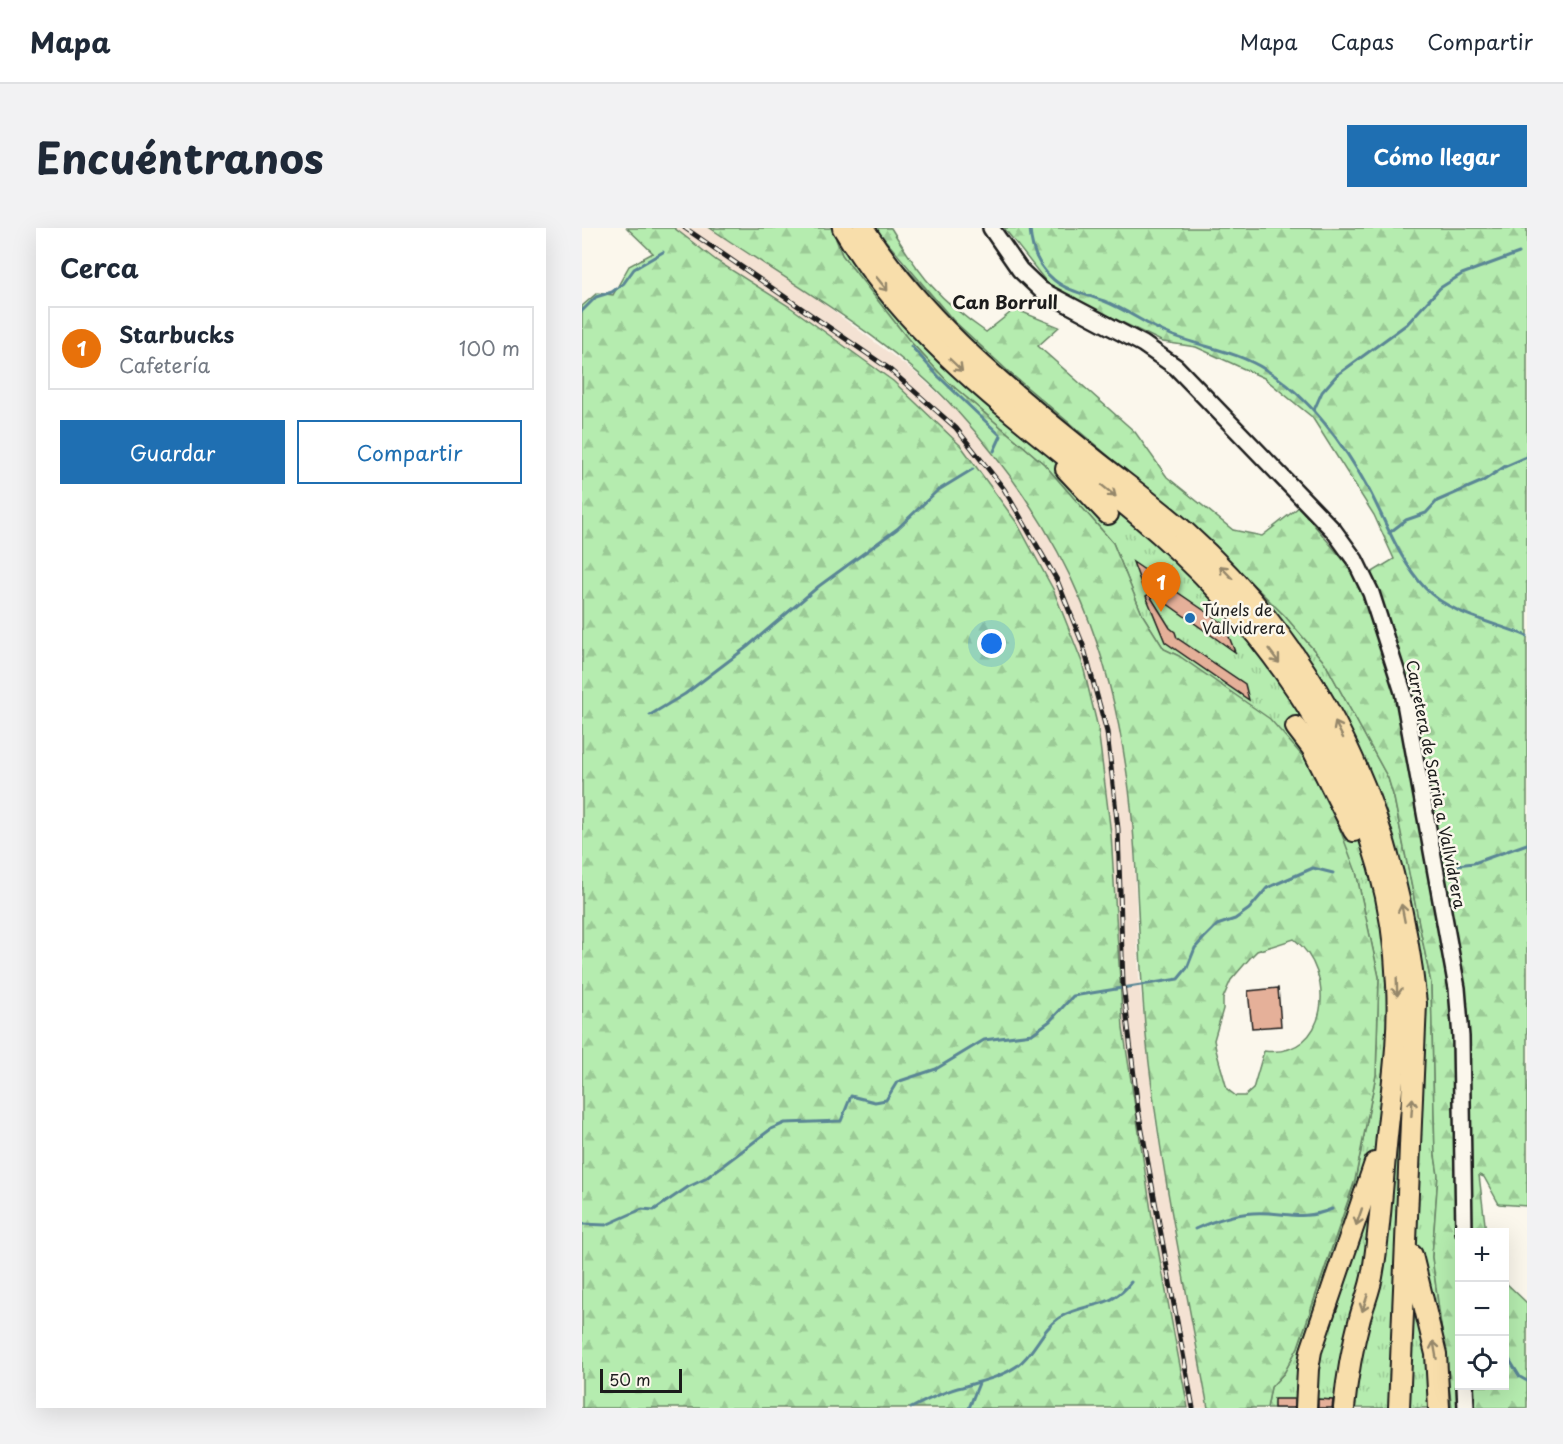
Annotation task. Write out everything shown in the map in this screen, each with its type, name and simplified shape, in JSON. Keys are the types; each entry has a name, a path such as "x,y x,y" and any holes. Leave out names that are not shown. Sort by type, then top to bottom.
{"highway":[{"path":"856,232 886,290 932,342 966,375 1138,515 1196,566 1270,650 1329,744 1366,830 1379,875 1393,940 1398,1019 1373,1271 1351,1359 1344,1408"},
{"path":"856,232 882,257 947,334 1050,424 1184,532 1250,597 1298,661 1338,727 1378,819 1410,946 1417,1035 1399,1408"},
{"path":"1030,429 1108,514"},
{"path":"1296,727 1312,748 1370,864 1379,875"},
{"path":"1306,1408 1311,1350 1363,1204 1390,1099"},
{"path":"1406,1226 1436,1354 1439,1408"}],"main road":[{"name":"Carretera de Sarria a Vallvidrera","path":"991,228 1020,270 1041,290 1143,344 1176,367 1334,531 1362,573 1384,628 1403,692 1457,988 1461,1037 1464,1228"},
{"path":"1465,1390 1466,1408"}],"shaded area":[{"path":"674,228 710,228 798,284 917,374 954,408 997,458 1039,517 1066,563 1093,628 1113,695 1124,750 1133,829 1139,978 1156,1126 1208,1408 1188,1408 1152,1217 1123,1028 1111,834 1098,728 1082,662 1053,589 1017,523 961,446 893,381 790,307 717,261"}],"green space":[{"path":"627,228 674,228 717,261 790,307 893,381 961,446 1017,523 1053,589 1082,662 1098,728 1111,834 1123,1028 1152,1217 1188,1408 582,1408 582,306 597,293 613,295 629,266 653,253"},
{"path":"710,228 844,228 836,239 842,255 908,339 947,381 1044,464 1113,543 1142,614 1164,649 1179,656 1270,719 1320,776 1356,872 1379,977 1376,1075 1355,1180 1298,1347 1284,1373 1271,1387 1267,1408 1208,1408 1174,1227 1152,1091 1144,1018 1135,855 1126,767 1115,709 1101,655 1082,603 1058,553 1030,504 996,457 956,410 930,384 871,335","holes":["1294,939 1308,954 1317,972 1321,991 1320,1010 1314,1028 1303,1042 1286,1050 1264,1051 1253,1089 1245,1096 1236,1096 1227,1089 1214,1040 1223,1009 1223,998 1231,980 1257,951"]},
{"path":"844,228 886,245 953,320 1010,373 1207,539 1285,616 1325,663 1388,778 1431,983 1435,1155 1438,1175 1432,1257 1452,1408 1267,1408 1271,1387 1284,1373 1298,1347 1355,1181 1376,1075 1379,977 1356,872 1179,656 1164,649 1142,614 1113,543 1044,464 947,381 908,339 842,255 836,239"},
{"path":"875,228 891,228 932,286 955,309 986,332 1015,309 1059,327 1038,346 1135,432 1167,477 1233,530 1262,536 1299,507 1355,574 1371,573 1394,559 1374,515 1312,417 1264,378 1196,347 1163,342 1051,288 1004,228 1527,228 1527,1206 1499,1204 1484,1177 1479,1175 1486,1228 1455,1228 1455,1390 1509,1390 1509,1286 1527,1303 1527,1408 1452,1408 1432,1257 1438,1175 1435,1155 1431,983 1388,778 1325,663 1285,616 1207,539 1010,373 953,320"}],"building":[{"path":"1133,562 1224,624 1235,652 1142,586"},
{"path":"1149,594 1177,638 1245,684 1249,700 1165,642 1146,596"},
{"path":"1278,988 1281,1026 1252,1028 1248,991"},
{"path":"1274,1399 1294,1399 1294,1408 1274,1408"},
{"path":"1318,1399 1333,1400 1332,1408 1318,1408"}],"waterway":[{"path":"1030,228 1032,243 1040,263 1048,275 1059,284 1112,304 1164,332 1254,363 1282,381 1325,423 1349,456 1369,490 1400,553 1425,588 1435,597 1459,611 1527,636"},
{"path":"582,311 596,297 612,292 624,283 634,269 663,252"},
{"path":"1314,410 1322,392 1337,375 1407,324 1440,288 1462,274 1519,253"},
{"path":"911,346 939,377 1001,436 994,451"},
{"path":"1389,533 1406,520 1426,513 1437,501 1483,481 1504,467 1527,457"},
{"path":"650,715 685,694 747,647 819,586 897,529 937,491 973,469"},
{"path":"1449,866 1474,863 1527,844"},
{"path":"582,1224 606,1225 642,1209 654,1210 688,1187 705,1179 771,1129 785,1123 841,1121 851,1096 875,1102 886,1100 897,1082 936,1069 984,1040 1032,1034 1050,1021 1073,996 1178,979 1187,968 1195,948 1204,938 1217,925 1235,919 1249,909 1267,888 1313,868 1333,873"},
{"path":"1195,1229 1223,1218 1246,1214 1311,1215 1332,1209"},
{"path":"911,1408 942,1393 990,1379 1011,1370 1029,1355 1047,1329 1059,1318 1078,1309 1106,1302 1123,1291 1131,1282"},
{"path":"1509,1359 1520,1377 1527,1381"},
{"path":"969,1408 979,1383"}],"railway":[{"path":"685,228 888,368 956,428 1004,489 1057,580 1083,645 1107,732 1118,829 1123,984 1138,1109 1193,1408"}],"place":[{"name":"Starbucks","path":"1161,612"},
{"name":"Túnels de Vallvidrera","path":"1190,618"}],"district":[{"name":"Can Borrull","path":"1005,301"}]}
